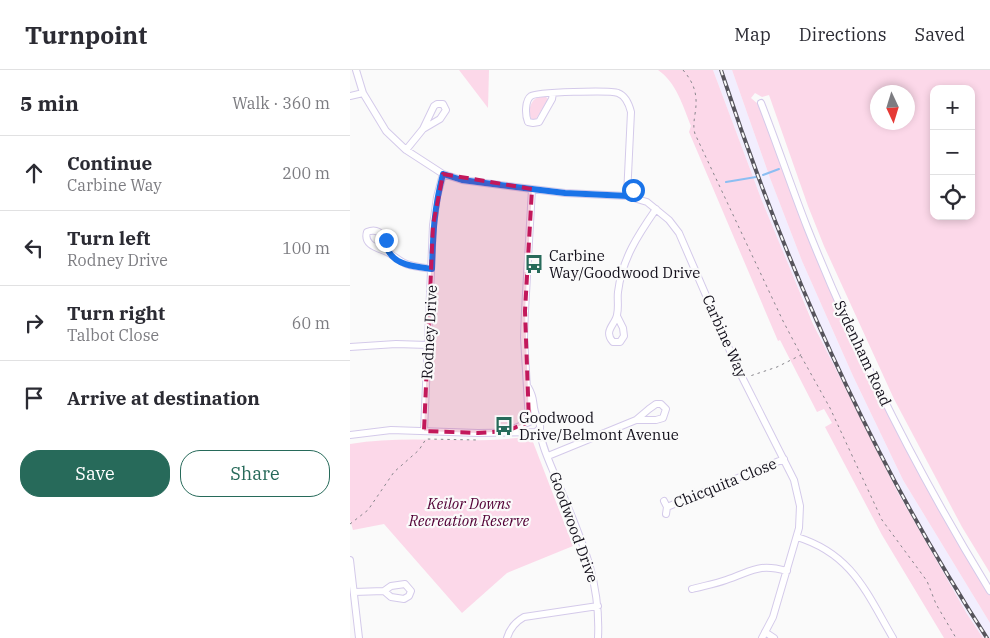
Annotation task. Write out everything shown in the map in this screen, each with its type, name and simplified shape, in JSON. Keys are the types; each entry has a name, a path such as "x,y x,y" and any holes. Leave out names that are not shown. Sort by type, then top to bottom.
{"street":[{"name":"Carbine Way","path":"356,70 363,93 386,131 406,150 443,174 462,180 565,193 628,196 647,202 669,220 685,245 726,344 784,459 794,480 799,497 800,521 797,537 773,617 764,635"},
{"path":"553,93 552,99 539,122 528,122 527,103 531,96 536,94 553,93 608,91 617,92 624,96 629,103 631,112 628,196"},
{"path":"350,96 363,93"},
{"name":"Sydenham Road","path":"761,100 831,284 875,380 926,479 990,591"},
{"path":"406,150 423,129"},
{"name":"Rodney Drive","path":"424,431 433,224 443,174"},
{"path":"532,189 525,311 528,427 532,431"},
{"path":"617,316 618,292 626,258 638,234 656,209"},
{"path":"389,253 402,262 432,269"},
{"path":"350,347 396,344 428,345"},
{"path":"350,435 392,430 478,433 536,432 540,428 540,423 535,412 534,398 528,387"},
{"path":"507,431 532,419 538,420"},
{"path":"548,456 636,420"},
{"name":"Goodwood Drive","path":"540,428 544,448"},
{"name":"Goodwood Drive","path":"532,431 548,456 590,566 598,606 598,638"},
{"name":"Chicquita Close","path":"666,507 784,459"},
{"path":"797,537 824,548 846,564 858,580 893,638"},
{"path":"350,560 359,638"},
{"path":"691,590 724,581 758,567 770,566 787,570"},
{"path":"354,592 384,591"},
{"path":"507,638 511,628 524,617 598,606"},
{"path":"764,635 774,638"}],"path":[{"path":"683,70 690,78 696,94 695,134 783,322 830,408 882,520 926,581 936,604 956,638"},
{"path":"743,379 777,367 801,355"},
{"path":"350,524 368,510 394,472 419,450 426,439 478,440 478,433"}],"highlighted area":[{"path":"443,174 532,189 525,311 529,422 507,431 478,433 424,431 433,225"}],"shaded area":[{"path":"713,70 732,70 802,261 853,376 903,480 990,623 990,638 983,638 967,614 898,493 839,379 788,265"}],"green space":[{"path":"459,70 489,70 488,108"},
{"path":"658,70 713,70 762,201 813,324 898,493 967,614 983,638 944,638 882,535 825,427 832,423 824,409 817,412 780,340 778,341 689,132 691,126 682,103 670,81"},
{"path":"732,70 990,70 990,573 962,527 894,399 824,246 769,95 762,97 755,93 751,98 758,104 819,264 856,350 907,448 990,595 990,623 903,480 853,376 802,261"},
{"path":"539,97 546,97 548,99 536,119 532,120 530,117 530,107 533,100"},
{"name":"Keilor Downs Recreation Reserve","path":"525,437 533,442 573,546 507,573 462,613 384,524 353,530 350,520 350,444 394,440 481,440"}],"waterway":[{"path":"763,175 779,169"},
{"path":"726,182 756,177"}],"railway":[{"path":"721,70 774,218 836,363 906,503 987,638"}],"place":[{"name":"Carbine Way/Goodwood Drive","path":"534,264"},
{"name":"Goodwood Drive/Belmont Avenue","path":"504,426"}],"route":[{"path":"386,240 389,253 402,262 432,269 433,224 443,174 462,180 565,193 628,196 628,189 633,190"}]}
